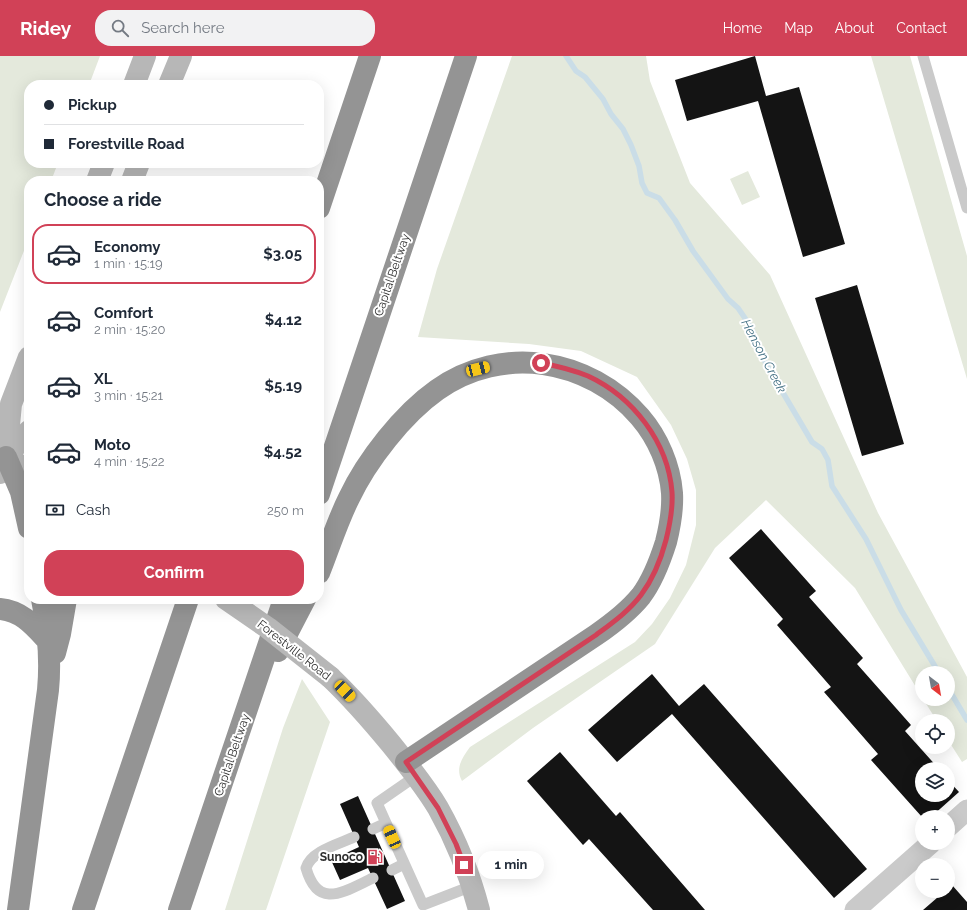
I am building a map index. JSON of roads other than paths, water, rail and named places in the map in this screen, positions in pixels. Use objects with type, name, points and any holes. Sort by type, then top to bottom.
[{"type":"highway","points":[[324,193],[370,56]]},
{"type":"highway","name":"Capital Beltway","points":[[324,479],[466,56]]},
{"type":"highway","points":[[324,559],[334,531],[350,496],[382,445],[410,415],[437,390],[457,378],[478,369],[509,363],[541,363],[574,371],[588,377],[616,393],[627,403],[647,425],[660,448],[671,487],[672,501],[670,523],[659,562],[648,586],[641,596],[622,615],[596,635],[411,769]]},
{"type":"highway","points":[[3,465],[21,492],[24,506]]},
{"type":"highway","points":[[43,604],[50,669]]},
{"type":"highway","points":[[18,910],[41,750],[50,669],[60,634],[65,604]]},
{"type":"highway","points":[[83,910],[186,604]]},
{"type":"highway","name":"Capital Beltway","points":[[180,910],[282,604]]},
{"type":"highway","points":[[247,709],[302,604]]},
{"type":"highway","points":[[0,609],[16,613],[24,617],[48,641]]},
{"type":"main road","points":[[136,80],[145,56]]},
{"type":"main road","points":[[171,80],[180,56]]},
{"type":"main road","points":[[3,465],[11,404],[24,371]]},
{"type":"main road","points":[[3,465],[24,438]]},
{"type":"main road","points":[[3,465],[24,470]]},
{"type":"main road","name":"Forestville Road","points":[[233,604],[268,628],[330,677],[357,703],[411,769],[438,808],[448,827],[472,886],[479,910]]},
{"type":"street","points":[[955,821],[967,810]]},
{"type":"street","points":[[856,910],[922,850]]},
{"type":"lane","points":[[923,56],[967,208]]},
{"type":"lane","points":[[411,769],[376,803],[423,906],[472,886]]},
{"type":"lane","points":[[373,829],[386,823]]},
{"type":"lane","points":[[354,837],[318,853],[310,860],[306,868],[310,882],[319,893],[330,896],[373,878]]},
{"type":"lane","points":[[392,870],[404,864]]},
{"type":"waterway","name":"Henson Creek","points":[[566,56],[576,71],[585,77],[603,99],[611,114],[623,129],[639,166],[642,183],[647,193],[659,198],[675,220],[693,251],[728,299],[738,308],[751,327],[766,364],[812,442],[822,449],[828,460],[832,486],[866,539],[901,610],[935,666]]},
{"type":"waterway","name":"Henson Creek","points":[[955,700],[967,720]]},
{"type":"place","name":"Sunoco","points":[[375,857]]}]
